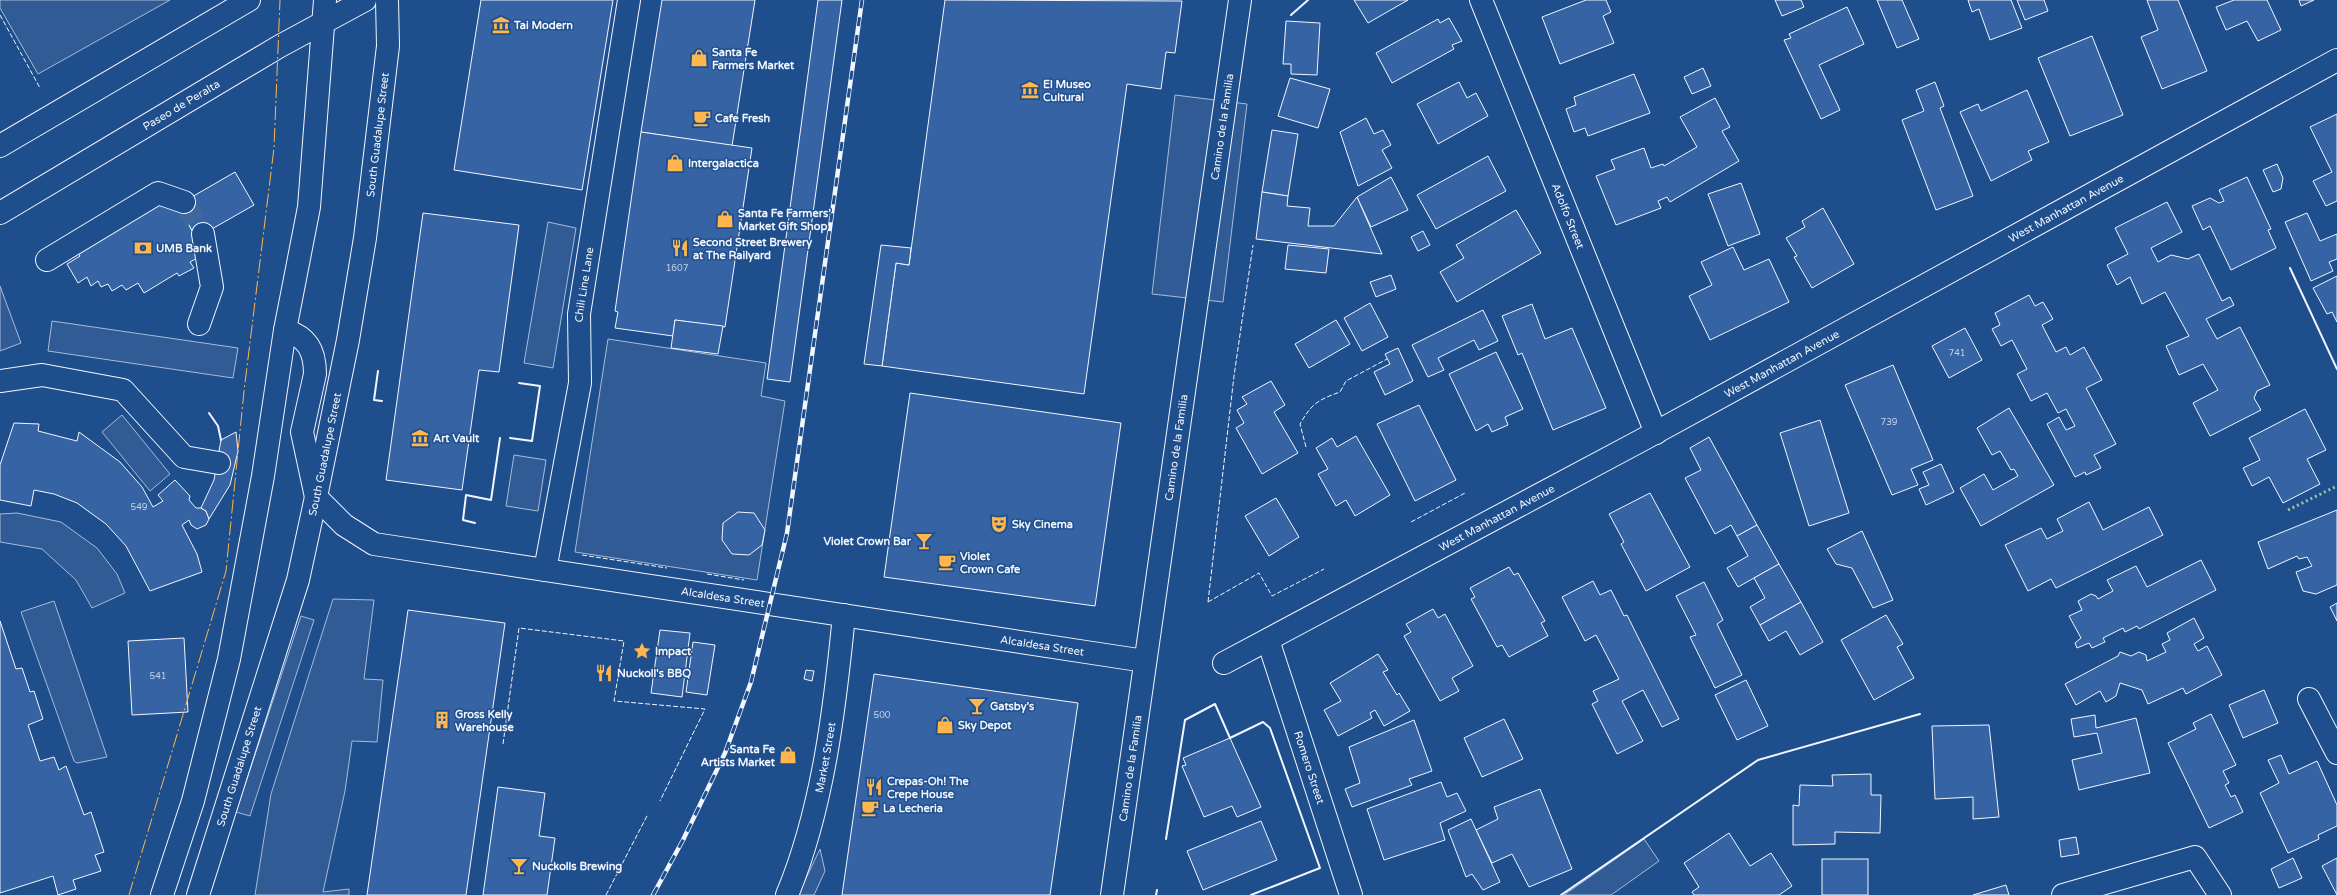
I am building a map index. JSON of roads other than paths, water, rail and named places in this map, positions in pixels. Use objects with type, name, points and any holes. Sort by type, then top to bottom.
[{"type":"street","points":[[0,146],[249,0]]},
{"type":"street","points":[[162,895],[193,801],[229,659],[263,476],[285,330],[309,207],[325,23],[325,0]]},
{"type":"street","name":"Paseo de Peralta","points":[[0,213],[280,46],[365,0]]},
{"type":"street","name":"South Guadalupe Street","points":[[198,895],[298,580],[316,497],[348,340],[365,238],[388,46],[387,0]]},
{"type":"street","name":"Chili Line Lane","points":[[545,570],[580,383],[579,314],[629,0]]},
{"type":"street","name":"Camino de la Familia","points":[[1112,895],[1240,0]]},
{"type":"street","name":"Adolfo Street","points":[[1481,0],[1656,433]]},
{"type":"street","name":"West Manhattan Avenue","points":[[1224,663],[1656,433],[2337,60]]},
{"type":"street","points":[[47,260],[158,193],[184,202]]},
{"type":"street","points":[[199,324],[212,287],[203,234]]},
{"type":"street","points":[[285,330],[298,334],[304,340],[310,347],[315,364],[315,374],[302,432],[316,497]]},
{"type":"street","points":[[0,381],[42,375],[123,390],[184,457],[218,463]]},
{"type":"street","name":"Alcaldesa Street","points":[[316,497],[344,525],[374,544],[1146,661]]},
{"type":"street","name":"Market Street","points":[[786,895],[801,860],[817,791],[832,710],[844,615]]},
{"type":"street","name":"Romero Street","points":[[1268,640],[1351,895]]},
{"type":"street","points":[[2309,699],[2337,753]]},
{"type":"street","points":[[2063,894],[2195,857],[2220,895]]},
{"type":"tunnel","points":[[184,202],[203,234]]},
{"type":"railway","points":[[653,895],[683,840],[725,753],[751,682],[787,533],[862,0]]},
{"type":"place","name":"Tai Modern","points":[[501,25]]},
{"type":"place","name":"Santa Fe Farmers Market","points":[[699,58]]},
{"type":"place","name":"El Museo Cultural","points":[[1030,90]]},
{"type":"place","name":"Cafe Fresh","points":[[702,118]]},
{"type":"place","name":"Intergalactica","points":[[675,163]]},
{"type":"place","name":"Santa Fe Farmers’ Market Gift Shop","points":[[725,219]]},
{"type":"place","name":"UMB Bank","points":[[143,248]]},
{"type":"place","name":"Second Street Brewery at The Railyard","points":[[680,248]]},
{"type":"place","name":"Art Vault","points":[[420,438]]},
{"type":"place","name":"Sky Cinema","points":[[999,524]]},
{"type":"place","name":"Violet Crown Bar","points":[[924,541]]},
{"type":"place","name":"Violet Crown Cafe","points":[[947,562]]},
{"type":"place","name":"Impact","points":[[642,651]]},
{"type":"place","name":"Nuckoll's BBQ","points":[[604,673]]},
{"type":"place","name":"Gatsby's","points":[[977,706]]},
{"type":"place","name":"Gross Kelly Warehouse","points":[[442,720]]},
{"type":"place","name":"Sky Depot","points":[[945,725]]},
{"type":"place","name":"Santa Fe Artists Market","points":[[788,755]]},
{"type":"place","name":"Crepas-Oh! The Crepe House","points":[[874,787]]},
{"type":"place","name":"La Lecheria","points":[[870,808]]},
{"type":"place","name":"Nuckolls Brewing","points":[[519,866]]}]
